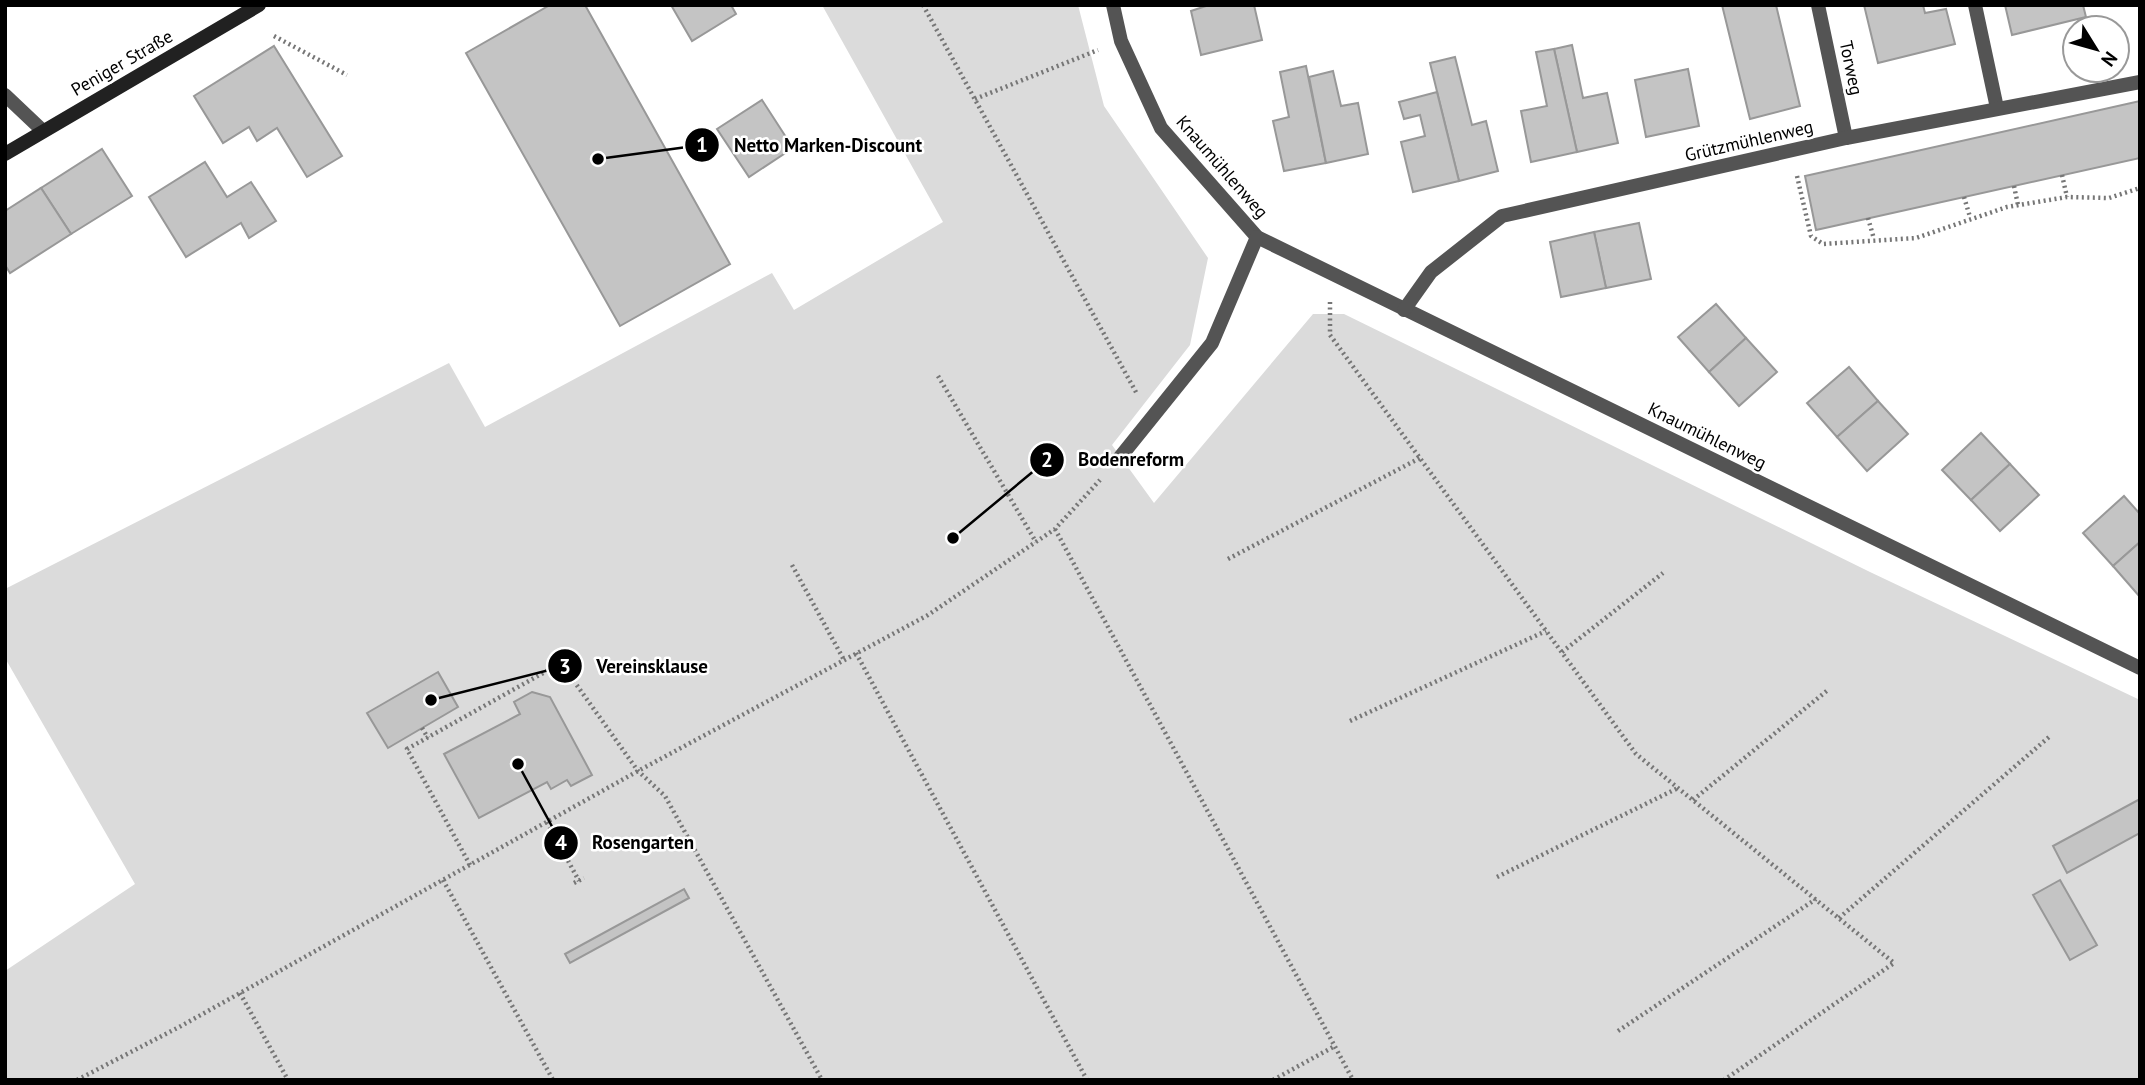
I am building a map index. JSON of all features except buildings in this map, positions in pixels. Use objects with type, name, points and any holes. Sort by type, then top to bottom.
[{"type":"street","name":"Knaumühlenweg","points":[[1113,5],[1121,41],[1161,128],[1257,237],[2140,668]]},
{"type":"street","name":"Torweg","points":[[1818,5],[1846,138]]},
{"type":"street","points":[[1975,5],[1997,108]]},
{"type":"street","name":"Peniger Straße","points":[[5,155],[254,6]]},
{"type":"street","name":"Grützmühlenweg","points":[[1404,310],[1431,272],[1502,216],[1846,138],[2140,82]]},
{"type":"street","points":[[5,95],[43,131]]},
{"type":"street","name":"Knaumühlenweg","points":[[1117,461],[1212,343],[1257,237]]},
{"type":"path","points":[[923,5],[1151,419]]},
{"type":"path","points":[[274,36],[347,75]]},
{"type":"path","points":[[975,99],[1121,41]]},
{"type":"path","points":[[1791,151],[1814,239],[1818,243],[1926,236],[1970,218],[2018,205],[2067,197],[2109,198],[2140,188]]},
{"type":"path","points":[[2062,175],[2067,197]]},
{"type":"path","points":[[2014,186],[2018,205]]},
{"type":"path","points":[[1964,197],[1970,218]]},
{"type":"path","points":[[1868,218],[1874,239]]},
{"type":"path","points":[[1329,273],[1330,335],[1636,754],[1894,963],[1724,1080]]},
{"type":"path","points":[[939,376],[1037,542]]},
{"type":"path","points":[[1228,559],[1420,458]]},
{"type":"path","points":[[77,1080],[240,993],[638,771],[928,615],[1055,529],[1117,461]]},
{"type":"path","points":[[1055,529],[1353,1080]]},
{"type":"path","points":[[792,565],[844,660]]},
{"type":"path","points":[[1562,652],[1663,573]]},
{"type":"path","points":[[1350,721],[1546,631]]},
{"type":"path","points":[[856,653],[1087,1080]]},
{"type":"path","points":[[470,865],[407,750],[561,663],[638,771],[665,796],[822,1080]]},
{"type":"path","points":[[1693,800],[1829,689]]},
{"type":"path","points":[[422,728],[428,738]]},
{"type":"path","points":[[1839,918],[2049,737]]},
{"type":"path","points":[[1497,877],[1678,788]]},
{"type":"path","points":[[547,822],[579,881]]},
{"type":"path","points":[[443,880],[553,1080]]},
{"type":"path","points":[[1618,1031],[1816,899]]},
{"type":"path","points":[[240,993],[288,1080]]},
{"type":"path","points":[[1273,1080],[1335,1046]]},
{"type":"shaded area","points":[[822,5],[1078,5],[1104,106],[1208,258],[1190,345],[1112,445],[1154,503],[1313,314],[1344,314],[1870,572],[2140,700],[2140,1080],[5,1080],[5,971],[135,884],[5,658],[5,589],[449,363],[485,427],[772,273],[794,310],[943,222]]},
{"type":"place","name":"Netto Marken-Discount","points":[[598,159]]},
{"type":"place","name":"Bodenreform","points":[[953,538]]},
{"type":"place","name":"Vereinsklause","points":[[431,700]]},
{"type":"place","name":"Rosengarten","points":[[518,764]]}]
